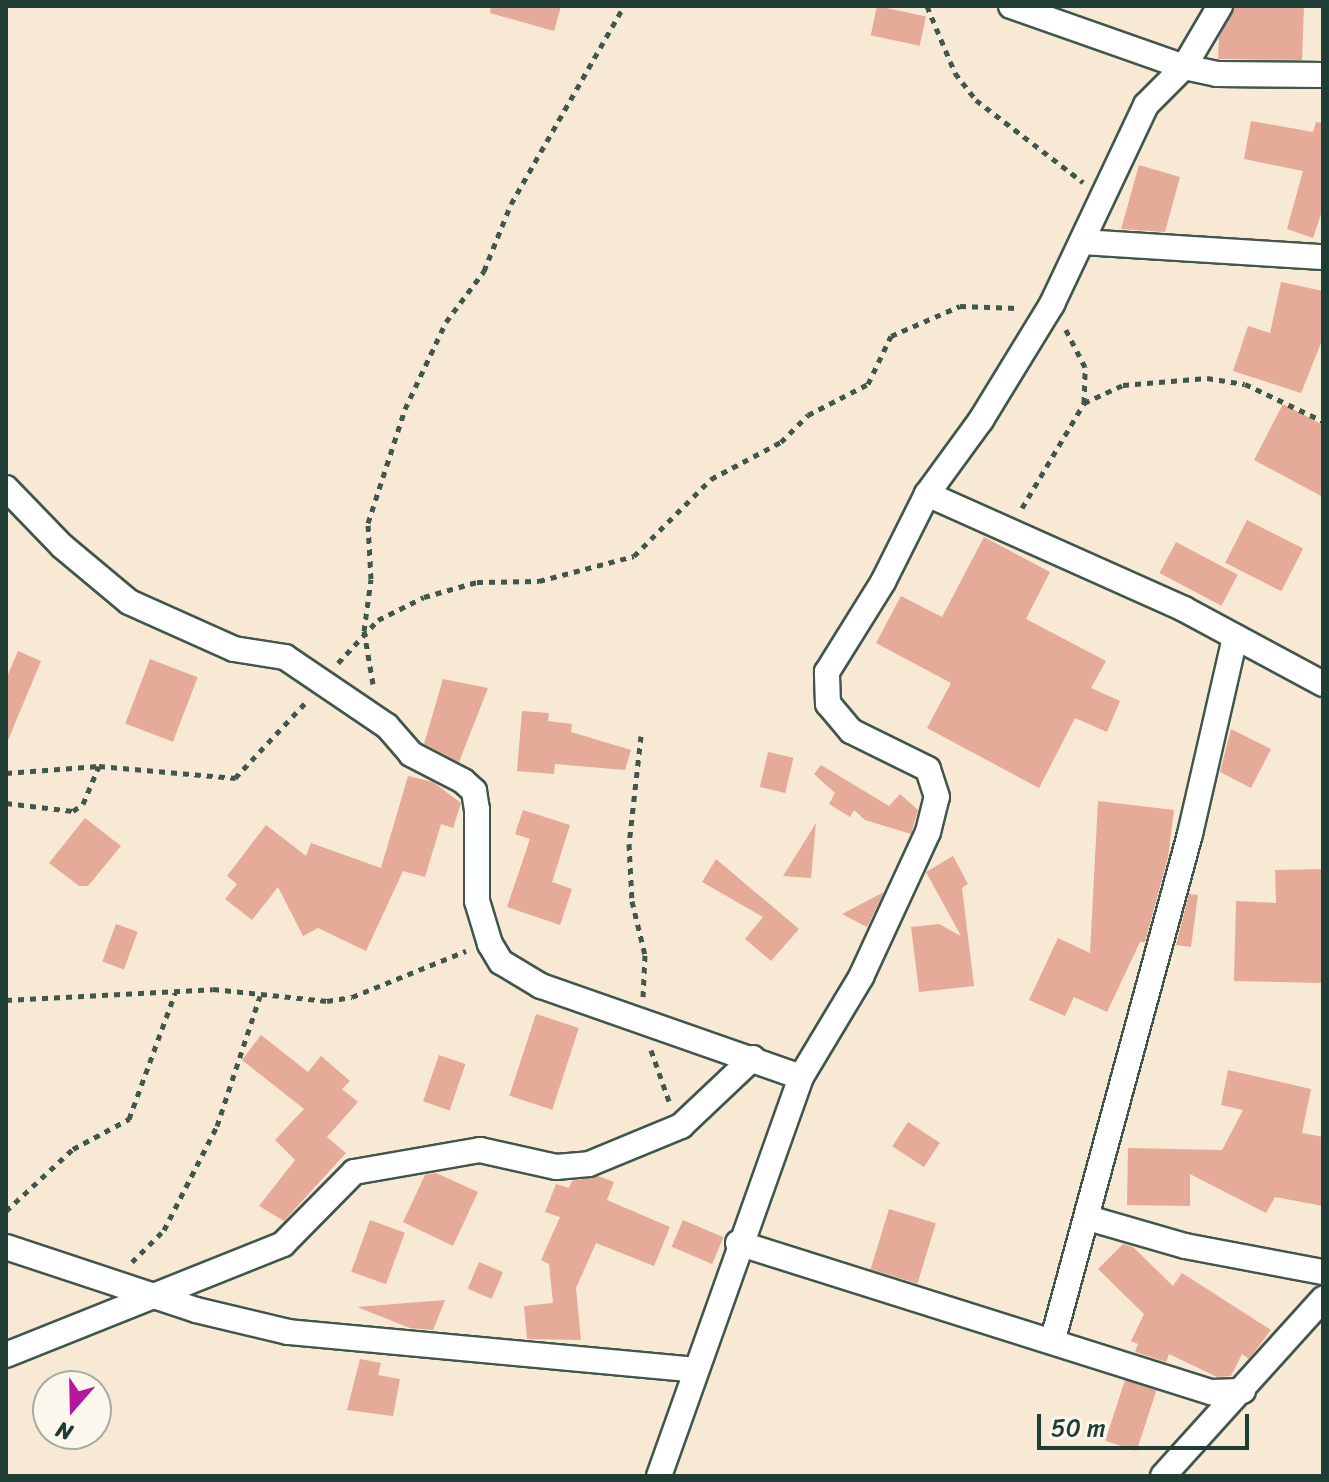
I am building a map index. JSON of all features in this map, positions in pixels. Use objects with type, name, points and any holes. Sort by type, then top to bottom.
[{"type":"street","points":[[1011,6],[1184,67],[1217,74],[1323,75]]},
{"type":"street","points":[[659,1476],[738,1243],[801,1077],[861,977],[928,832],[937,797],[928,769],[851,731],[828,704],[827,672],[883,582],[927,494],[981,420],[1051,305],[1146,105],[1184,67],[1220,6]]},
{"type":"street","points":[[1082,242],[1323,257]]},
{"type":"street","points":[[6,488],[62,546],[129,602],[234,649],[285,657],[387,726],[411,754],[474,791],[477,901],[490,944],[501,962],[541,986],[801,1077]]},
{"type":"street","points":[[927,494],[1235,637],[1323,684]]},
{"type":"street","points":[[1053,1339],[1190,834],[1235,637]]},
{"type":"street","points":[[6,1355],[148,1295],[283,1244],[354,1172],[480,1150],[571,1168],[681,1126],[753,1058]]},
{"type":"street","points":[[1088,1218],[1185,1246],[1323,1272]]},
{"type":"street","points":[[738,1243],[1053,1339],[1212,1392],[1243,1391]]},
{"type":"street","points":[[6,1247],[114,1280],[148,1295],[288,1332],[695,1370]]},
{"type":"street","points":[[1163,1476],[1323,1299]]},
{"type":"path","points":[[387,726],[372,680],[364,631],[371,579],[368,523],[405,409],[446,322],[484,271],[511,204],[624,6]]},
{"type":"path","points":[[927,6],[955,73],[976,100],[1102,199]]},
{"type":"path","points":[[6,773],[99,766],[235,778],[260,757],[364,631],[452,588],[477,582],[524,583],[624,561],[711,479],[781,442],[808,415],[868,384],[891,336],[960,306],[1051,305],[1085,367],[1084,403],[1010,530]]},
{"type":"path","points":[[1084,403],[1123,385],[1207,378],[1245,384],[1323,421]]},
{"type":"path","points":[[641,736],[629,844],[632,901],[645,955],[642,1019],[681,1126]]},
{"type":"path","points":[[6,803],[73,811],[83,804],[99,766]]},
{"type":"path","points":[[6,1000],[213,989],[327,1001],[352,997],[490,944]]},
{"type":"path","points":[[6,1211],[73,1149],[129,1119],[175,993]]},
{"type":"path","points":[[114,1280],[164,1230],[175,1211],[217,1126],[260,996]]},
{"type":"building","points":[[491,6],[561,6],[554,31],[490,13]]},
{"type":"building","points":[[877,6],[926,16],[920,46],[871,35]]},
{"type":"building","points":[[1235,6],[1304,6],[1302,60],[1218,59],[1219,37]]},
{"type":"building","points":[[1251,121],[1313,132],[1316,122],[1323,123],[1323,208],[1313,238],[1287,229],[1303,171],[1244,159]]},
{"type":"building","points":[[1139,165],[1180,177],[1165,232],[1121,229]]},
{"type":"building","points":[[1281,282],[1323,291],[1323,338],[1301,393],[1233,371],[1248,326],[1270,333]]},
{"type":"building","points":[[1283,404],[1323,425],[1323,497],[1254,460]]},
{"type":"building","points":[[1247,520],[1303,549],[1281,591],[1225,563]]},
{"type":"building","points":[[984,537],[1050,572],[1026,619],[1106,661],[1091,688],[1120,701],[1107,732],[1075,718],[1039,788],[927,728],[951,683],[876,643],[901,596],[942,617]]},
{"type":"building","points":[[1176,542],[1238,575],[1221,606],[1160,573]]},
{"type":"building","points":[[18,651],[41,661],[6,745],[6,679]]},
{"type":"building","points":[[150,659],[198,677],[173,742],[125,723]]},
{"type":"building","points":[[443,679],[488,688],[459,762],[424,744]]},
{"type":"building","points":[[522,711],[549,713],[548,721],[572,724],[571,732],[631,750],[625,770],[555,764],[554,774],[517,771]]},
{"type":"building","points":[[1231,729],[1271,749],[1251,788],[1220,772]]},
{"type":"building","points":[[768,752],[793,758],[785,793],[760,787]]},
{"type":"building","points":[[821,765],[889,806],[900,794],[918,810],[911,834],[865,820],[854,810],[850,817],[829,804],[835,793],[814,774]]},
{"type":"building","points":[[408,776],[433,782],[461,803],[453,828],[441,824],[425,877],[403,871],[366,951],[318,928],[303,936],[278,887],[252,920],[225,899],[237,884],[227,876],[266,825],[306,856],[311,843],[381,868]]},
{"type":"building","points":[[1098,801],[1174,810],[1168,857],[1145,942],[1140,942],[1107,1012],[1074,997],[1065,1016],[1029,1000],[1058,938],[1090,953]]},
{"type":"building","points":[[523,810],[570,825],[552,882],[572,889],[560,925],[507,907],[530,839],[515,834]]},
{"type":"building","points":[[85,818],[121,846],[88,886],[79,886],[49,863]]},
{"type":"building","points":[[816,823],[811,878],[783,876]]},
{"type":"building","points":[[953,856],[968,884],[962,888],[974,986],[919,992],[911,927],[939,924],[961,936],[926,872]]},
{"type":"building","points":[[716,859],[799,929],[771,961],[745,939],[763,917],[702,882]]},
{"type":"building","points":[[1323,869],[1323,983],[1234,981],[1236,901],[1276,903],[1275,870]]},
{"type":"building","points":[[884,892],[867,927],[842,914]]},
{"type":"building","points":[[1189,894],[1198,895],[1191,947],[1176,945]]},
{"type":"building","points":[[116,924],[138,932],[124,969],[102,962]]},
{"type":"building","points":[[536,1014],[579,1028],[552,1110],[509,1096]]},
{"type":"building","points":[[261,1035],[308,1072],[321,1056],[350,1081],[342,1089],[358,1102],[327,1137],[346,1153],[284,1221],[259,1206],[295,1160],[275,1140],[304,1109],[242,1060]]},
{"type":"building","points":[[439,1055],[465,1064],[450,1110],[423,1101]]},
{"type":"building","points":[[1228,1070],[1311,1089],[1302,1133],[1323,1137],[1323,1206],[1275,1197],[1266,1213],[1190,1174],[1190,1206],[1127,1205],[1128,1148],[1222,1150],[1243,1110],[1221,1105]]},
{"type":"building","points":[[908,1122],[940,1143],[924,1167],[892,1146]]},
{"type":"building","points":[[436,1173],[478,1192],[453,1246],[403,1222],[425,1175]]},
{"type":"building","points":[[598,1176],[614,1182],[607,1200],[670,1227],[654,1266],[596,1243],[576,1288],[581,1340],[527,1339],[524,1306],[553,1303],[549,1264],[541,1260],[560,1217],[545,1212],[556,1184],[569,1188],[572,1181]]},
{"type":"building","points":[[889,1209],[936,1223],[917,1284],[871,1269]]},
{"type":"building","points":[[370,1220],[405,1233],[386,1284],[351,1272]]},
{"type":"building","points":[[683,1220],[724,1237],[712,1264],[672,1247]]},
{"type":"building","points":[[1123,1244],[1133,1247],[1173,1286],[1182,1273],[1271,1330],[1249,1359],[1242,1354],[1231,1376],[1217,1377],[1169,1354],[1166,1362],[1135,1352],[1138,1344],[1131,1341],[1144,1314],[1098,1269]]},
{"type":"building","points":[[479,1262],[503,1272],[492,1299],[468,1289]]},
{"type":"building","points":[[445,1300],[433,1330],[410,1328],[357,1307]]},
{"type":"building","points":[[360,1359],[381,1363],[378,1375],[400,1379],[393,1416],[347,1410]]},
{"type":"building","points":[[1125,1380],[1156,1390],[1137,1451],[1105,1441]]}]
